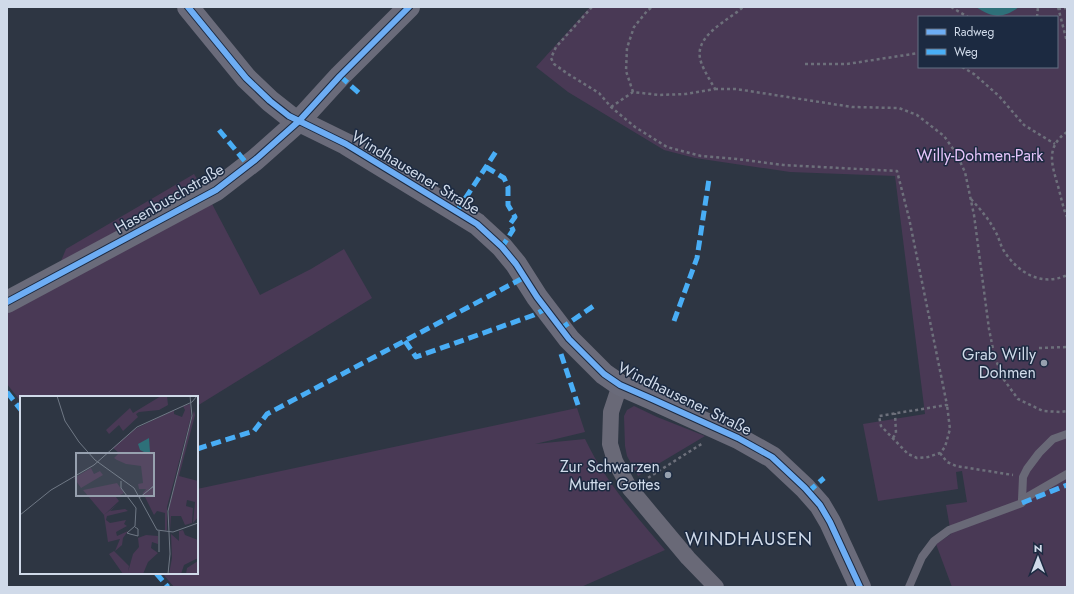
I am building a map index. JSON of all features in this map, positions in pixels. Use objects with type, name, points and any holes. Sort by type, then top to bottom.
[{"type":"street","name":"Windhausener Straße","points":[[188,7],[246,78],[270,101],[289,116],[346,144],[477,224],[502,247],[516,264],[537,297],[569,339],[604,374],[620,385],[738,438],[772,458],[805,488],[820,506],[830,522],[860,587]]},
{"type":"street","name":"Hasenbuschstraße","points":[[7,302],[216,190],[255,160],[299,121],[346,70],[409,7]]},
{"type":"street","points":[[620,385],[611,412],[610,444],[615,461],[630,489],[688,558],[716,587]]},
{"type":"lane","points":[[1022,500],[1023,477],[1027,469],[1039,453],[1054,439],[1067,434]]},
{"type":"lane","points":[[909,587],[922,557],[934,541],[949,530],[1022,503],[1022,500],[1067,474]]},
{"type":"path","points":[[592,7],[556,47],[551,58],[554,64],[599,93],[611,107],[635,127],[667,147],[700,156],[789,166],[897,171],[909,218],[946,405],[950,429],[945,447],[940,453],[917,458],[908,454],[881,426],[879,416],[946,405]]},
{"type":"path","points":[[633,92],[626,71],[627,48],[634,27],[652,7]]},
{"type":"path","points":[[715,89],[700,60],[700,49],[703,39],[743,7]]},
{"type":"path","points":[[951,7],[966,16]]},
{"type":"path","points":[[1067,8],[1058,8],[1067,42]]},
{"type":"path","points":[[805,64],[847,64],[918,53]]},
{"type":"path","points":[[964,68],[974,74],[999,96],[1024,125],[1055,144]]},
{"type":"path","points":[[611,107],[633,92],[659,95],[686,94],[715,89],[736,89],[852,107],[899,108],[916,115],[944,136],[956,154],[965,172],[971,198],[989,328],[994,354],[1002,377],[1018,399],[1043,411],[1067,411]]},
{"type":"path","points":[[1067,132],[1055,144],[1052,154],[1053,169],[1067,217]]},
{"type":"path","points":[[971,198],[986,216],[1004,251],[1018,269],[1032,277],[1050,279],[1067,275]]},
{"type":"path","points":[[1039,348],[1067,346]]},
{"type":"path","points":[[893,438],[896,433],[895,413]]},
{"type":"path","points":[[630,489],[714,436],[718,429]]},
{"type":"path","points":[[940,453],[946,462],[956,466],[1005,474]]},
{"type":"green space","name":"Willy-Dohmen-Park","points":[[590,7],[1067,7],[1067,587],[952,587],[936,544],[951,534],[946,505],[967,502],[962,471],[956,472],[958,489],[878,501],[863,424],[925,414],[895,176],[790,172],[695,158],[664,150],[568,92],[536,67]]},
{"type":"green space","points":[[194,174],[203,189],[61,261],[66,249]]},
{"type":"green space","points":[[211,202],[260,295],[311,269],[344,249],[372,298],[198,405],[198,396],[20,396],[20,401],[7,384],[7,309]]},
{"type":"green space","points":[[634,406],[705,436],[638,476],[627,456],[625,446],[624,416],[627,410]]},
{"type":"green space","points":[[577,408],[585,432],[535,444],[585,439],[611,483],[632,511],[665,550],[581,587],[174,587],[163,574],[198,574],[198,489]]},
{"type":"water","points":[[976,7],[1019,7],[1008,14],[998,16]]},
{"type":"marked path","points":[[340,76],[360,94]]},
{"type":"marked path","points":[[219,130],[248,165]]},
{"type":"marked path","points":[[457,211],[497,150]]},
{"type":"marked path","points":[[486,167],[504,178],[508,187],[508,205],[515,217],[510,224],[513,230],[502,247]]},
{"type":"marked path","points":[[674,321],[697,258],[709,179]]},
{"type":"marked path","points":[[198,449],[254,431],[267,414],[525,277]]},
{"type":"marked path","points":[[560,329],[595,305]]},
{"type":"marked path","points":[[405,341],[416,357],[534,315],[547,308]]},
{"type":"marked path","points":[[561,354],[578,405]]},
{"type":"marked path","points":[[7,392],[20,409]]},
{"type":"marked path","points":[[808,492],[824,478]]},
{"type":"marked path","points":[[1022,503],[1067,485]]},
{"type":"marked path","points":[[157,574],[168,587]]},
{"type":"cycle path","points":[[188,7],[246,78],[270,101],[289,116],[346,144],[477,224],[502,247],[516,264],[537,297],[569,339],[604,374],[620,385],[738,438],[772,457],[805,488],[820,505],[830,522],[860,587]]},
{"type":"cycle path","points":[[7,302],[216,190],[255,160],[299,121],[340,76],[409,7]]},
{"type":"place","name":"Grab Willy Dohmen","points":[[1044,363]]},
{"type":"place","name":"Zur Schwarzen Mutter Gottes","points":[[668,475]]},
{"type":"district","name":"WINDHAUSEN","points":[[749,539]]}]
